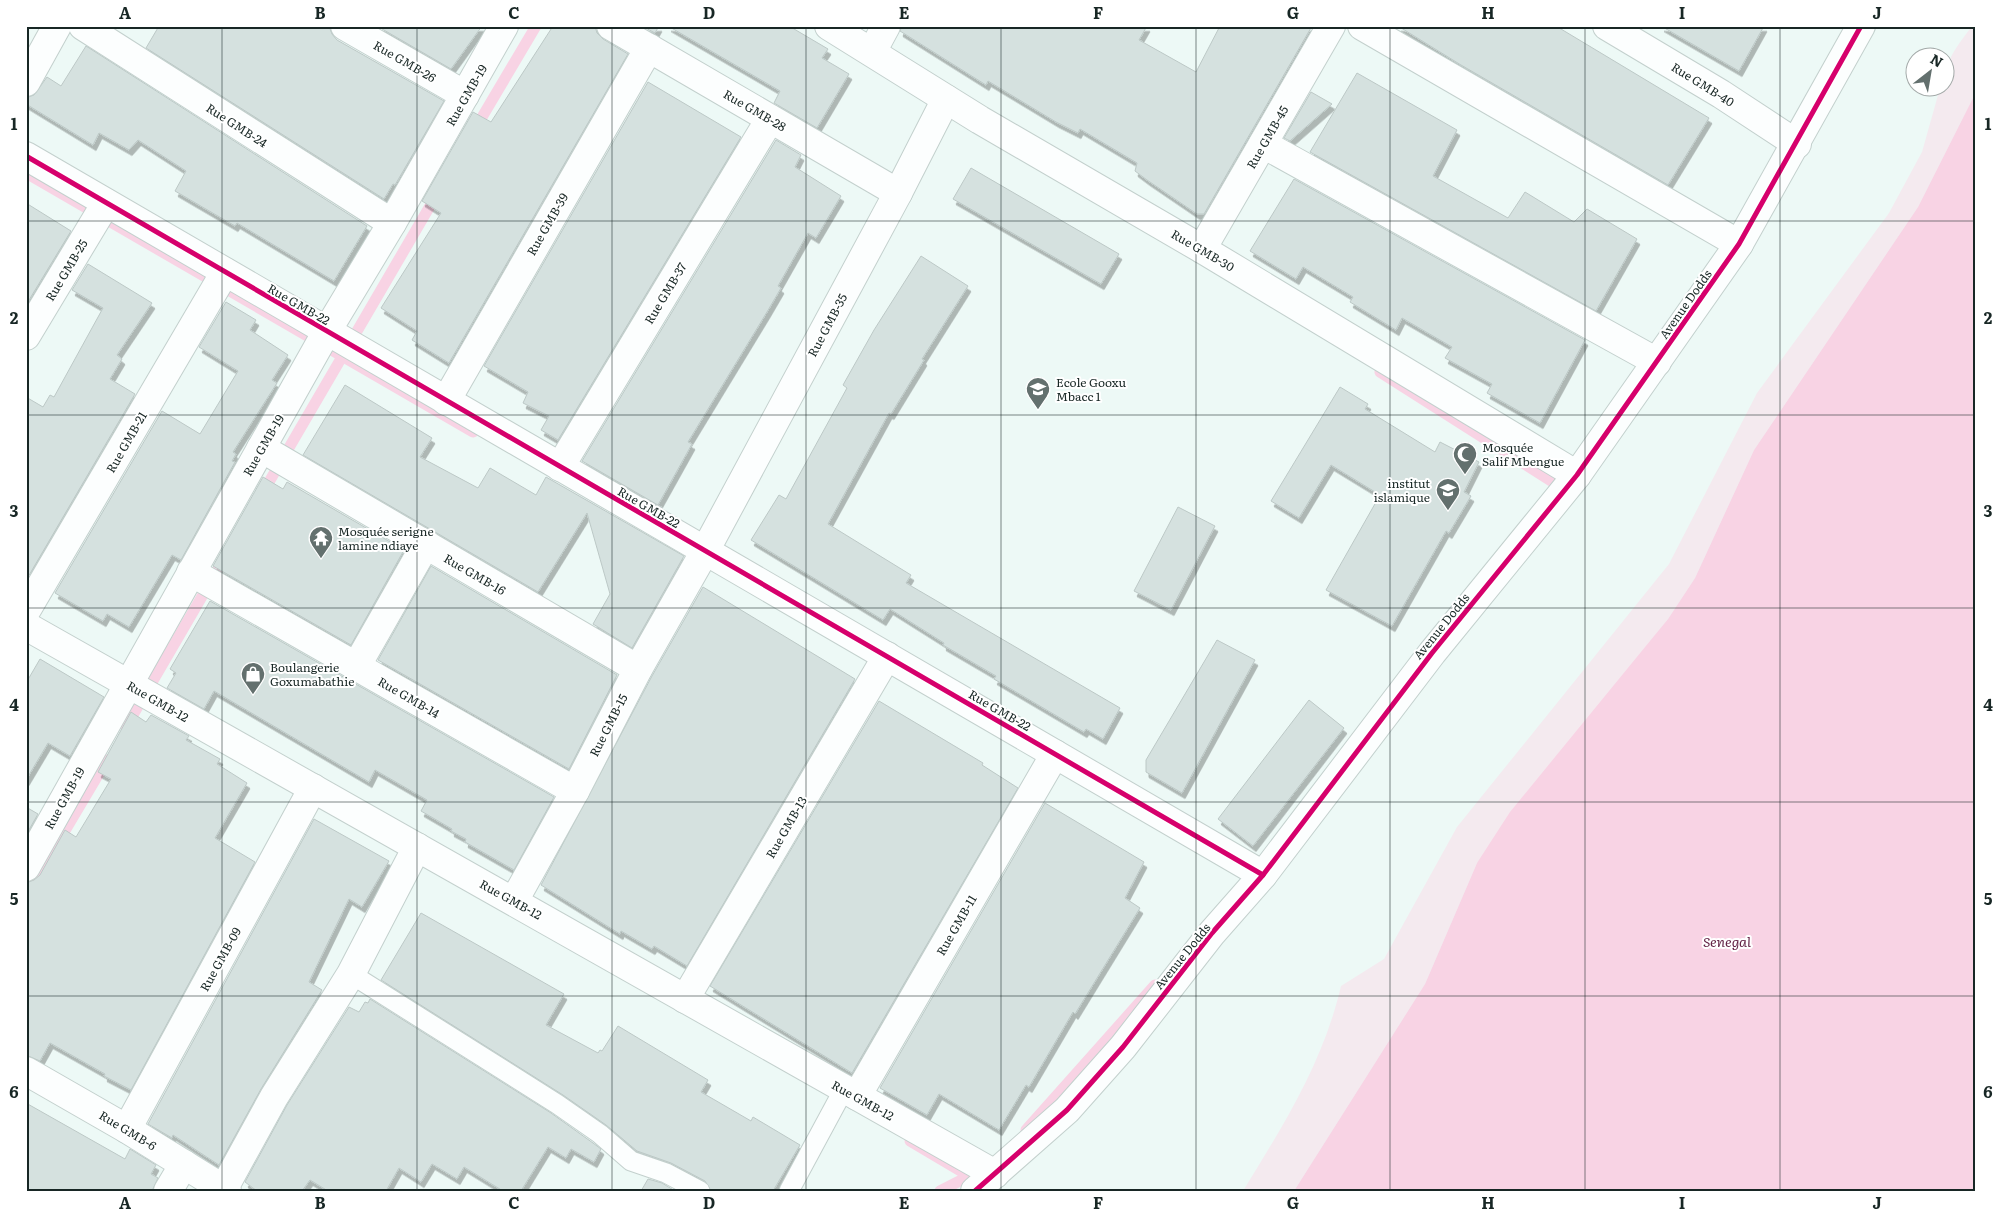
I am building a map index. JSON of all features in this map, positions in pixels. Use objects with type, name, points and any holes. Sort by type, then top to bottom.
[{"type":"street","points":[[26,82],[56,26]]},
{"type":"street","name":"Rue GMB-24","points":[[83,26],[392,223]]},
{"type":"street","name":"Rue GMB-26","points":[[345,26],[465,95]]},
{"type":"street","name":"Rue GMB-19","points":[[26,867],[327,331],[392,223],[504,26]]},
{"type":"street","name":"Rue GMB-28","points":[[611,26],[898,193]]},
{"type":"street","name":"Rue GMB-30","points":[[829,26],[946,99],[1202,249],[1577,475]]},
{"type":"street","points":[[872,52],[886,26]]},
{"type":"street","name":"Rue GMB-45","points":[[1202,249],[1331,26]]},
{"type":"street","points":[[1362,26],[1739,244]]},
{"type":"street","name":"Rue GMB-40","points":[[1607,26],[1722,94],[1797,144]]},
{"type":"street","name":"Avenue Dodds","points":[[985,1182],[1067,1110],[1123,1047],[1212,933],[1262,875],[1432,653],[1577,475],[1739,244],[1797,144],[1861,26]]},
{"type":"street","name":"Rue GMB-39","points":[[446,401],[649,48]]},
{"type":"street","name":"Rue GMB-35","points":[[705,551],[898,193],[946,99]]},
{"type":"street","name":"Rue GMB-37","points":[[560,467],[770,119]]},
{"type":"street","points":[[1263,144],[1657,362]]},
{"type":"street","name":"Rue GMB-22","points":[[26,156],[1262,875]]},
{"type":"street","name":"Rue GMB-25","points":[[26,336],[106,203]]},
{"type":"street","name":"Rue GMB-21","points":[[26,611],[225,272]]},
{"type":"street","name":"Rue GMB-16","points":[[261,448],[638,669]]},
{"type":"street","points":[[356,666],[426,544]]},
{"type":"street","name":"Rue GMB-15","points":[[514,901],[575,791],[638,669],[705,551]]},
{"type":"street","name":"Rue GMB-14","points":[[191,572],[575,791]]},
{"type":"street","name":"Rue GMB-12","points":[[26,626],[851,1093],[985,1182]]},
{"type":"street","name":"Rue GMB-13","points":[[685,999],[887,656]]},
{"type":"street","name":"Rue GMB-11","points":[[851,1093],[1055,754]]},
{"type":"street","name":"Rue GMB-09","points":[[127,1129],[313,788]]},
{"type":"street","points":[[226,1190],[274,1097],[350,974],[417,847]]},
{"type":"street","name":"Rue GMB-6","points":[[26,1071],[127,1129],[226,1190]]},
{"type":"street","points":[[168,1191],[184,1164]]},
{"type":"lane","points":[[350,974],[557,1104],[600,1134],[631,1161],[666,1173],[700,1191]]},
{"type":"lane","points":[[789,1191],[851,1093]]},
{"type":"shaded area","points":[[1972,26],[1976,26],[1976,92],[1918,207],[1754,450],[1695,578],[1668,619],[1477,863],[1425,984],[1294,1191],[1243,1191],[1273,1142],[1313,1067],[1324,1041],[1341,986],[1384,959],[1457,827],[1669,564],[1757,393],[1889,213],[1922,152],[1937,98],[1954,98],[1954,51]]},
{"type":"water","name":"Senegal","points":[[1976,92],[1976,1191],[1294,1191],[1425,984],[1477,863],[1510,812],[1668,619],[1695,578],[1754,450],[1918,207]]},
{"type":"building","points":[[159,26],[329,26],[337,40],[444,101],[395,185],[393,184],[384,199],[146,48]]},
{"type":"building","points":[[377,26],[482,26],[451,69]]},
{"type":"building","points":[[553,26],[595,26],[597,33],[603,39],[628,54],[449,363],[412,340],[417,331],[381,308],[441,213],[422,201],[473,112],[491,122]]},
{"type":"building","points":[[642,26],[659,26],[655,33]]},
{"type":"building","points":[[668,26],[789,26],[828,49],[822,58],[849,74],[817,128],[774,103],[780,91]]},
{"type":"building","points":[[902,26],[1147,26],[1139,40],[1196,72],[1220,26],[1312,26],[1204,214],[1197,214],[1135,171],[1137,163],[1080,129],[1078,133],[1056,122],[988,81],[986,85],[900,31]]},
{"type":"building","points":[[1398,26],[1556,26],[1709,118],[1668,185],[1461,65]]},
{"type":"building","points":[[1661,26],[1764,26],[1739,71]]},
{"type":"building","points":[[86,46],[367,226],[334,281],[237,223],[235,226],[175,191],[186,171],[138,140],[129,150],[99,133],[93,145],[26,104],[26,98],[34,95],[47,77],[61,86]]},
{"type":"building","points":[[1357,73],[1457,130],[1433,176],[1508,218],[1525,192],[1574,222],[1587,209],[1637,239],[1596,311],[1310,152]]},
{"type":"building","points":[[648,82],[741,137],[558,440],[541,430],[549,416],[523,403],[528,392],[484,366]]},
{"type":"building","points":[[1311,92],[1332,104],[1290,141],[1284,138]]},
{"type":"building","points":[[776,140],[801,155],[795,167],[841,196],[816,238],[808,233],[778,286],[781,288],[688,442],[692,444],[658,505],[663,508],[582,461]]},
{"type":"building","points":[[971,168],[1119,254],[1101,284],[953,199]]},
{"type":"building","points":[[1294,179],[1585,340],[1540,423],[1487,393],[1492,384],[1445,358],[1452,347],[1402,318],[1396,330],[1350,302],[1353,297],[1303,267],[1296,279],[1250,251]]},
{"type":"building","points":[[26,203],[71,231],[26,305]]},
{"type":"building","points":[[921,256],[968,286],[922,359],[924,360],[891,414],[889,413],[828,524],[911,575],[906,583],[1120,708],[1103,739],[1086,729],[1084,732],[994,679],[996,676],[943,645],[944,643],[890,609],[883,620],[751,540],[779,495],[786,499],[847,388],[843,385],[874,330]]},
{"type":"building","points":[[88,264],[152,303],[117,355],[122,359],[110,379],[135,394],[28,577],[26,397],[43,407],[50,395],[54,397],[103,308],[72,290]]},
{"type":"building","points":[[226,302],[256,320],[250,330],[288,355],[272,380],[277,383],[233,452],[236,454],[232,461],[235,462],[181,560],[172,555],[129,627],[107,614],[103,621],[55,593],[162,411],[200,434],[238,371],[199,347]]},
{"type":"building","points":[[345,385],[432,438],[420,457],[478,488],[490,468],[536,495],[546,477],[684,556],[632,648],[593,624],[610,594],[587,513],[538,592],[303,455]]},
{"type":"building","points":[[1340,387],[1368,404],[1365,409],[1435,452],[1440,442],[1479,462],[1464,492],[1471,496],[1449,533],[1446,531],[1392,626],[1326,590],[1380,495],[1331,465],[1299,518],[1271,501]]},
{"type":"building","name":"Mosquée serigne lamine ndiaye","points":[[263,477],[283,489],[287,482],[404,550],[351,645],[213,566]]},
{"type":"building","points":[[1178,507],[1215,526],[1171,610],[1134,591]]},
{"type":"building","points":[[431,566],[617,675],[569,769],[378,660]]},
{"type":"building","points":[[703,587],[855,679],[687,966],[654,946],[652,949],[621,931],[620,934],[541,885],[652,676]]},
{"type":"building","points":[[210,601],[554,797],[514,870],[465,842],[466,839],[451,831],[452,829],[421,811],[427,800],[375,770],[369,782],[214,691],[204,709],[167,688],[176,673],[170,669]]},
{"type":"building","points":[[1217,640],[1255,660],[1182,793],[1146,772],[1146,760]]},
{"type":"building","points":[[40,659],[104,697],[70,756],[48,743],[26,780],[26,683]]},
{"type":"building","points":[[1309,700],[1344,728],[1253,846],[1218,819]]},
{"type":"building","points":[[879,701],[983,763],[982,765],[1018,788],[852,1073],[710,986]]},
{"type":"building","points":[[131,712],[146,722],[151,715],[189,736],[186,740],[220,759],[217,764],[247,783],[215,838],[255,862],[131,1090],[50,1043],[40,1061],[26,1055],[26,883],[40,875],[65,830],[76,837],[111,779],[98,772]]},
{"type":"building","points":[[1045,803],[1144,862],[1125,898],[1140,908],[1075,1014],[1073,1012],[1029,1087],[1026,1085],[999,1130],[939,1094],[927,1115],[880,1088]]},
{"type":"building","points":[[26,807],[38,814],[26,835]]},
{"type":"building","points":[[314,819],[389,861],[362,907],[349,899],[309,982],[322,990],[261,1089],[219,1165],[173,1135],[172,1138],[148,1124]]},
{"type":"building","points":[[421,913],[564,994],[546,1025],[598,1053],[600,1050],[602,1051],[618,1026],[708,1080],[701,1092],[751,1121],[753,1117],[800,1145],[773,1191],[711,1191],[705,1181],[671,1163],[637,1151],[606,1125],[563,1095],[381,980]]},
{"type":"building","points":[[370,999],[551,1113],[593,1143],[601,1149],[594,1162],[571,1149],[566,1158],[548,1147],[521,1191],[503,1191],[464,1167],[457,1179],[432,1164],[421,1182],[399,1168],[386,1191],[328,1191],[310,1180],[302,1191],[257,1191],[245,1182],[287,1105],[349,1007],[359,1012],[365,1002],[368,1003]]},
{"type":"building","points":[[26,1103],[125,1159],[130,1149],[156,1165],[151,1174],[158,1178],[152,1191],[26,1191]]},
{"type":"building","points":[[648,1179],[662,1183],[675,1191],[641,1191]]},
{"type":"waterway","points":[[475,129],[536,26]]},
{"type":"waterway","points":[[26,173],[473,432]]},
{"type":"waterway","points":[[262,494],[437,194]]},
{"type":"waterway","points":[[1380,372],[1556,484]]},
{"type":"waterway","points":[[126,727],[225,557]]},
{"type":"waterway","points":[[31,888],[107,760]]},
{"type":"waterway","points":[[1026,1130],[1155,985]]},
{"type":"waterway","points":[[910,1141],[969,1176]]},
{"type":"waterway","points":[[940,1191],[983,1169]]},
{"type":"cycle path","points":[[975,1191],[1067,1110],[1123,1047],[1212,933],[1263,875],[1432,653],[1577,475],[1739,244],[1861,26]]},
{"type":"cycle path","points":[[26,156],[1263,875]]},
{"type":"place","name":"Ecole Gooxu Mbacc 1","points":[[1038,410]]},
{"type":"place","name":"Mosquée Salif Mbengue","points":[[1465,475]]},
{"type":"place","name":"institut islamique","points":[[1448,511]]},
{"type":"place","name":"Mosquée serigne lamine ndiaye","points":[[321,559]]},
{"type":"place","name":"Boulangerie Goxumabathie","points":[[253,695]]}]
